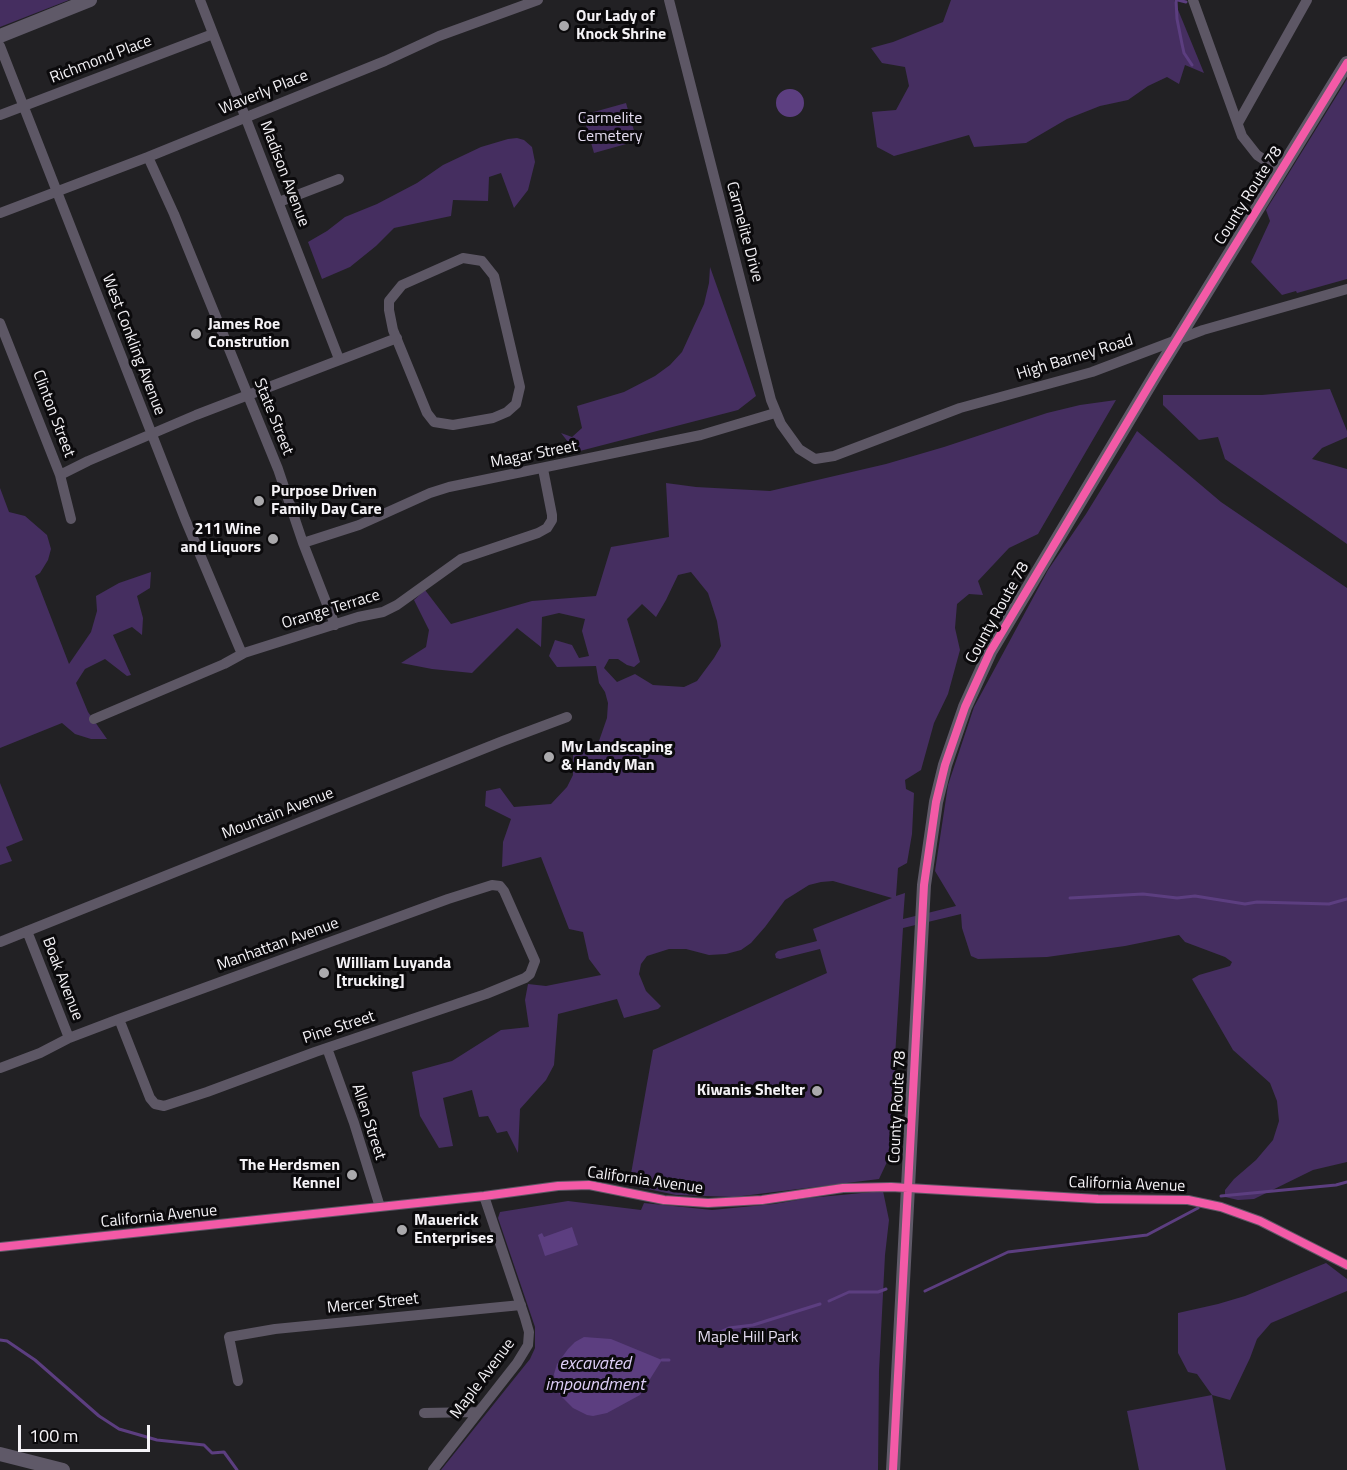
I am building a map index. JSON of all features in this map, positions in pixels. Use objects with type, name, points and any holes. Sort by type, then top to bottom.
[{"type":"street","points":[[0,36],[90,0]]},
{"type":"street","name":"Madison Avenue","points":[[200,0],[339,359]]},
{"type":"street","name":"Waverly Place","points":[[0,213],[148,157],[386,61],[439,36],[538,0]]},
{"type":"street","name":"Carmelite Drive","points":[[669,0],[775,413],[799,449],[814,458]]},
{"type":"street","points":[[1193,0],[1242,136],[1252,151],[1281,171]]},
{"type":"street","points":[[1238,123],[1307,0]]},
{"type":"street","name":"Richmond Place","points":[[0,115],[213,34]]},
{"type":"street","name":"West Conkling Avenue","points":[[0,46],[184,519],[242,654]]},
{"type":"street","name":"County Route 78","points":[[893,1470],[924,885],[931,834],[945,765],[965,707],[990,652],[1176,341],[1347,63]]},
{"type":"street","name":"State Street","points":[[148,157],[174,214],[278,469],[303,543],[335,625]]},
{"type":"street","points":[[279,202],[339,179]]},
{"type":"street","points":[[463,258],[482,261],[494,276],[519,387],[516,404],[507,412],[493,418],[453,425],[434,422],[427,413],[397,338],[389,310],[389,301],[398,288],[463,258]]},
{"type":"street","name":"High Barney Road","points":[[814,458],[827,459],[944,413],[1092,372],[1243,318],[1347,289]]},
{"type":"street","name":"Clinton Street","points":[[0,323],[60,475],[71,519]]},
{"type":"street","points":[[60,475],[151,433],[397,338]]},
{"type":"street","name":"Magar Street","points":[[303,543],[358,525],[449,487],[701,435],[775,413]]},
{"type":"street","name":"Orange Terrace","points":[[94,719],[225,664],[242,654],[383,612],[397,605],[460,559],[547,528],[552,515],[543,469]]},
{"type":"street","name":"Mountain Avenue","points":[[0,942],[567,717]]},
{"type":"street","name":"Manhattan Avenue","points":[[0,1068],[119,1019],[487,886],[500,886],[511,904],[534,961],[530,974]]},
{"type":"street","name":"Boak Avenue","points":[[27,932],[69,1038]]},
{"type":"street","name":"Pine Street","points":[[119,1019],[150,1098],[156,1104],[164,1106],[486,994],[530,974]]},
{"type":"street","name":"Allen Street","points":[[327,1048],[354,1123],[380,1207]]},
{"type":"street","name":"California Avenue","points":[[0,1247],[484,1196],[558,1186],[589,1185],[664,1200],[717,1203],[762,1200],[843,1188],[907,1187],[1098,1199],[1188,1200],[1221,1207],[1260,1221],[1347,1265]]},
{"type":"street","name":"Maple Avenue","points":[[433,1470],[525,1352],[528,1345],[529,1332],[484,1196]]},
{"type":"street","name":"Mercer Street","points":[[238,1381],[229,1337],[275,1329],[521,1305]]},
{"type":"street","points":[[424,1413],[478,1412]]},
{"type":"street","points":[[0,1454],[63,1470]]},
{"type":"green space","points":[[0,0],[69,0],[0,27]]},
{"type":"green space","points":[[951,0],[1174,0],[1204,73],[1185,65],[1179,84],[1167,77],[1148,86],[1128,100],[1100,106],[1067,119],[1026,143],[974,147],[969,135],[894,156],[877,147],[872,112],[896,110],[909,86],[905,67],[882,63],[871,48],[893,42],[943,22]]},
{"type":"green space","points":[[1347,79],[1347,279],[1282,295],[1251,262],[1270,221],[1266,210]]},
{"type":"green space","name":"Carmelite Cemetery","points":[[626,103],[637,141],[594,153],[583,115]]},
{"type":"green space","points":[[517,138],[524,140],[532,147],[535,162],[528,190],[514,208],[501,173],[489,177],[488,201],[453,200],[451,216],[394,228],[350,267],[322,279],[308,242],[345,217],[377,204],[417,183],[443,165],[481,147]]},
{"type":"green space","points":[[710,267],[756,396],[738,410],[576,452],[561,433],[572,437],[582,428],[577,406],[624,392],[655,376],[682,352],[704,304]]},
{"type":"green space","points":[[1330,389],[1347,431],[1347,437],[1322,448],[1312,459],[1347,469],[1347,544],[1225,459],[1218,437],[1199,440],[1163,405],[1163,395],[1262,395]]},
{"type":"green space","points":[[1116,400],[1038,534],[1009,548],[978,581],[983,595],[969,594],[957,604],[955,628],[960,650],[948,694],[934,723],[921,770],[905,780],[906,789],[914,793],[912,834],[907,863],[898,868],[896,896],[905,893],[903,919],[956,906],[935,871],[948,785],[974,707],[1048,570],[1086,514],[1137,431],[1221,502],[1347,588],[1347,1162],[1313,1170],[1254,1199],[1238,1200],[1225,1197],[1225,1190],[1234,1179],[1256,1160],[1273,1140],[1279,1121],[1277,1101],[1270,1083],[1233,1050],[1192,979],[1230,966],[1232,962],[1225,957],[1185,942],[1179,935],[1125,946],[1047,957],[978,959],[971,956],[962,928],[961,914],[903,928],[895,1057],[894,1147],[879,1179],[734,1197],[676,1195],[629,1185],[653,1050],[827,973],[820,949],[780,959],[776,958],[775,954],[778,951],[817,941],[813,929],[892,898],[833,881],[809,885],[785,900],[751,943],[741,950],[709,955],[686,949],[669,949],[647,956],[641,964],[639,974],[646,991],[661,1006],[658,1009],[624,1018],[617,999],[558,1014],[554,1065],[546,1080],[520,1109],[518,1153],[507,1131],[497,1133],[488,1116],[479,1117],[472,1090],[443,1098],[453,1146],[439,1148],[420,1116],[412,1072],[452,1061],[501,1030],[529,1027],[525,1000],[528,984],[546,986],[601,975],[589,959],[583,932],[569,929],[541,857],[502,867],[503,842],[511,819],[485,806],[486,791],[500,788],[514,807],[551,804],[567,787],[573,775],[573,748],[593,745],[599,741],[607,718],[608,703],[599,683],[596,666],[557,667],[549,656],[555,640],[572,645],[579,658],[589,656],[582,631],[585,619],[559,613],[542,617],[541,647],[517,628],[472,673],[432,669],[401,663],[426,647],[429,630],[414,600],[425,590],[451,624],[532,601],[596,596],[611,547],[669,537],[666,483],[770,491],[886,464],[1047,413]],"holes":[[[691,572],[708,593],[717,621],[721,646],[697,681],[684,687],[653,685],[635,674],[617,682],[604,668],[609,659],[618,659],[634,667],[640,662],[627,619],[642,604],[656,617],[678,575]]]},
{"type":"green space","points":[[0,488],[9,512],[25,516],[47,535],[51,549],[48,560],[40,573],[35,576],[69,664],[91,632],[97,611],[96,596],[119,583],[151,572],[150,588],[137,596],[143,618],[142,635],[132,627],[113,635],[131,675],[127,676],[105,659],[85,669],[76,683],[88,712],[107,739],[91,739],[75,734],[62,723],[0,748]]},
{"type":"green space","points":[[0,783],[23,840],[6,847],[12,861],[0,865]]},
{"type":"green space","name":"Maple Hill Park","points":[[883,1191],[889,1220],[879,1371],[878,1470],[441,1470],[530,1359],[535,1348],[535,1327],[498,1218],[500,1212],[568,1201],[641,1210],[644,1203],[712,1210]]},
{"type":"green space","points":[[1326,1263],[1347,1279],[1347,1291],[1271,1323],[1257,1339],[1230,1400],[1212,1395],[1197,1374],[1188,1372],[1178,1353],[1178,1313],[1245,1296]]},
{"type":"green space","points":[[1212,1395],[1226,1470],[1139,1470],[1127,1411]]},
{"type":"water","points":[[790,89],[800,93],[804,103],[800,113],[790,117],[780,113],[776,103],[780,93]]},
{"type":"water","points":[[572,1227],[578,1245],[545,1256],[538,1235],[542,1233],[544,1237]]},
{"type":"water","name":"excavated impoundment","points":[[584,1337],[611,1339],[662,1360],[640,1395],[607,1413],[587,1415],[573,1408],[560,1395],[554,1374],[557,1364],[568,1349]]},
{"type":"waterway","points":[[1176,0],[1177,19],[1184,53],[1192,65]]},
{"type":"waterway","points":[[1178,0],[1186,2]]},
{"type":"waterway","points":[[1070,898],[1143,894],[1177,898],[1195,896],[1245,904],[1257,902],[1329,904],[1347,899]]},
{"type":"waterway","points":[[1221,1196],[1347,1182]]},
{"type":"waterway","points":[[925,1291],[1008,1252],[1147,1235],[1198,1208]]},
{"type":"waterway","points":[[829,1301],[849,1292],[878,1292],[886,1289]]},
{"type":"waterway","points":[[700,1341],[729,1328],[753,1325],[820,1304]]},
{"type":"waterway","points":[[0,1340],[7,1341],[35,1360],[99,1416],[119,1429],[157,1440],[204,1445],[212,1453],[224,1452],[237,1470]]},
{"type":"waterway","points":[[662,1360],[669,1360]]},
{"type":"cycle path","points":[[893,1470],[924,885],[936,802],[945,765],[965,707],[990,652],[1156,374],[1347,63]]},
{"type":"cycle path","points":[[0,1247],[484,1196],[558,1186],[589,1185],[664,1200],[708,1203],[762,1200],[843,1188],[891,1187],[1098,1199],[1188,1200],[1221,1207],[1260,1221],[1347,1265]]},
{"type":"place","name":"Our Lady of Knock Shrine","points":[[564,26]]},
{"type":"place","name":"James Roe Constrution","points":[[196,334]]},
{"type":"place","name":"Purpose Driven Family Day Care","points":[[259,501]]},
{"type":"place","name":"211 Wine and Liquors","points":[[273,539]]},
{"type":"place","name":"Mv Landscaping & Handy Man","points":[[549,757]]},
{"type":"place","name":"William Luyanda [trucking]","points":[[324,973]]},
{"type":"place","name":"Kiwanis Shelter","points":[[817,1091]]},
{"type":"place","name":"The Herdsmen Kennel","points":[[352,1175]]},
{"type":"place","name":"Mauerick Enterprises","points":[[402,1230]]}]
